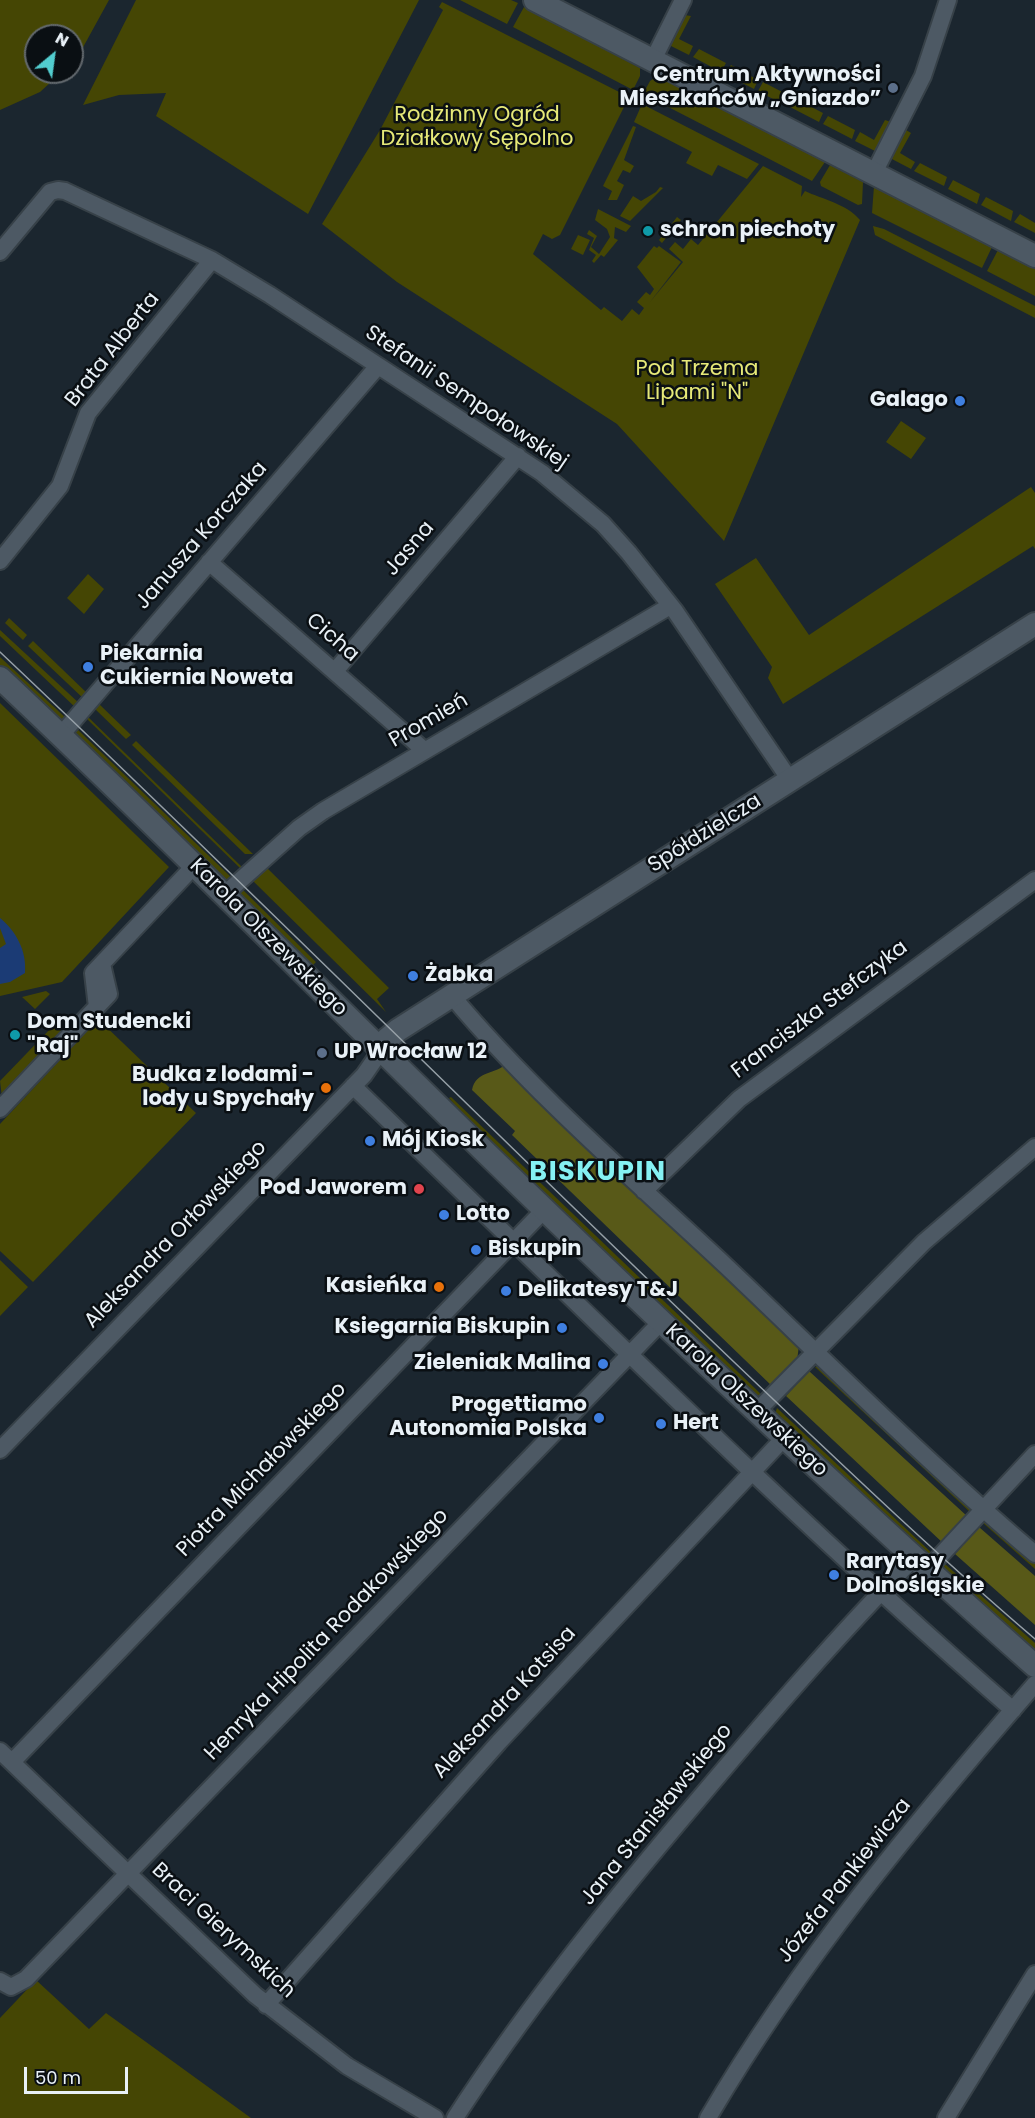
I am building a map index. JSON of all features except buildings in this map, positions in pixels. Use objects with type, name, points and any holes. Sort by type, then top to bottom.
[{"type":"street","points":[[535,0],[1035,256]]},
{"type":"street","points":[[653,60],[683,0]]},
{"type":"street","points":[[874,173],[923,76],[948,0]]},
{"type":"street","name":"Stefanii Sempołowskiej","points":[[0,252],[50,192],[58,189],[65,191],[212,260],[270,295],[518,456],[603,524],[629,553],[670,606],[790,780]]},
{"type":"street","name":"Brata Alberta","points":[[0,561],[60,486],[88,413],[212,260]]},
{"type":"street","name":"Janusza Korczaka","points":[[61,735],[378,366]]},
{"type":"street","name":"Jasna","points":[[335,671],[518,456]]},
{"type":"street","name":"Cicha","points":[[209,562],[424,750]]},
{"type":"street","name":"Promień","points":[[225,894],[299,828],[424,750],[670,606]]},
{"type":"street","name":"Spółdzielcza","points":[[382,1050],[393,1034],[1035,624]]},
{"type":"street","name":"Karola Olszewskiego","points":[[0,678],[225,894],[661,1322],[784,1438],[1035,1666]]},
{"type":"street","points":[[0,1109],[109,994],[102,964],[195,866]]},
{"type":"street","name":"Franciszka Stefczyka","points":[[645,1191],[739,1099],[1035,880]]},
{"type":"street","points":[[452,996],[485,1034],[645,1191],[1035,1554]]},
{"type":"street","name":"Aleksandra Orłowskiego","points":[[0,1450],[353,1086],[382,1050]]},
{"type":"street","points":[[353,1086],[629,1355],[881,1592],[1013,1710]]},
{"type":"street","points":[[756,1412],[924,1242],[1035,1147]]},
{"type":"street","name":"Piotra Michałowskiego","points":[[6,1756],[545,1209]]},
{"type":"street","name":"Henryka Hipolita Rodakowskiego","points":[[0,1981],[11,1987],[26,1979],[661,1322]]},
{"type":"street","name":"Aleksandra Kotsisa","points":[[266,2005],[499,1742],[784,1438]]},
{"type":"street","name":"Jana Stanisławskiego","points":[[455,2118],[584,1940],[648,1858],[761,1724],[881,1592],[921,1564],[985,1508],[1035,1454]]},
{"type":"street","name":"Józefa Pankiewicza","points":[[708,2118],[797,1979],[902,1839],[1035,1684]]},
{"type":"street","name":"Braci Gierymskich","points":[[6,1756],[266,2005],[347,2066],[435,2118]]},
{"type":"street","points":[[946,2118],[1035,1974]]},
{"type":"green space","points":[[0,0],[109,0],[84,46],[84,24],[24,24],[24,84],[49,84],[40,92],[0,110]]},
{"type":"green space","name":"Rodzinny Ogród Działkowy Sępolno","points":[[136,0],[419,0],[308,214],[156,116],[166,93],[119,95],[83,105]]},
{"type":"green space","points":[[460,0],[511,0],[518,3],[507,24]]},
{"type":"green space","name":"Pod Trzema Lipami \"N\"","points":[[442,2],[629,97],[560,235],[552,239],[543,234],[533,254],[601,310],[604,307],[622,321],[632,309],[639,315],[644,308],[637,302],[646,292],[650,295],[654,289],[637,267],[654,246],[657,248],[659,246],[681,262],[650,302],[683,262],[669,249],[675,242],[683,249],[691,239],[698,245],[763,166],[802,186],[801,197],[805,191],[841,206],[855,214],[860,220],[724,541],[617,424],[397,282],[322,224],[380,130],[443,10],[439,7]]},
{"type":"green space","points":[[524,7],[640,68],[640,76],[633,90],[513,27]]},
{"type":"green space","points":[[684,15],[691,16],[679,39],[693,46],[689,55],[669,45]]},
{"type":"green space","points":[[699,49],[726,63],[721,72],[693,57]]},
{"type":"green space","points":[[731,65],[758,80],[754,89],[725,74]]},
{"type":"green space","points":[[658,76],[825,162],[812,181],[643,94],[650,81]]},
{"type":"green space","points":[[763,82],[790,96],[786,106],[758,91]]},
{"type":"green space","points":[[796,99],[823,113],[819,122],[790,107]]},
{"type":"green space","points":[[642,104],[759,164],[747,179],[718,165],[712,176],[686,163],[692,152],[634,122]]},
{"type":"green space","points":[[828,116],[855,130],[852,139],[823,124]]},
{"type":"green space","points":[[885,120],[891,122],[875,151],[855,141],[860,132],[874,140]]},
{"type":"green space","points":[[633,126],[636,127],[624,160],[634,166],[630,173],[623,170],[617,181],[624,185],[617,200],[608,200],[612,191],[603,186]]},
{"type":"green space","points":[[906,130],[911,133],[900,153],[915,162],[911,169],[890,158]]},
{"type":"green space","points":[[920,163],[947,177],[944,186],[914,171]]},
{"type":"green space","points":[[830,165],[863,182],[862,204],[858,205],[821,186],[820,182]]},
{"type":"green space","points":[[953,180],[980,194],[977,204],[948,189]]},
{"type":"green space","points":[[874,186],[992,247],[982,268],[872,213]]},
{"type":"green space","points":[[660,187],[663,188],[630,221],[620,216],[633,196],[641,201]]},
{"type":"green space","points":[[986,197],[1013,211],[1011,221],[981,205]]},
{"type":"green space","points":[[598,209],[631,226],[626,232],[615,227],[614,238],[618,240],[604,257],[601,255],[594,263],[592,261],[596,255],[589,250],[594,238],[587,234],[589,230],[597,236],[591,247],[599,254],[610,237],[607,229],[595,220]]},
{"type":"green space","points":[[1020,214],[1035,223],[1035,233],[1014,222]]},
{"type":"green space","points":[[677,217],[681,220],[662,243],[659,240]]},
{"type":"green space","points":[[873,226],[884,229],[1035,306],[1035,318],[875,235]]},
{"type":"green space","points":[[578,235],[590,240],[583,255],[571,249]]},
{"type":"green space","points":[[998,250],[1035,269],[1035,296],[987,271]]},
{"type":"green space","points":[[901,421],[926,438],[911,459],[886,442]]},
{"type":"green space","points":[[1031,487],[1035,493],[1035,549],[1033,546],[783,704],[768,678],[772,667],[715,584],[756,558],[809,635]]},
{"type":"green space","points":[[88,574],[104,589],[84,614],[67,598]]},
{"type":"green space","points":[[9,618],[27,635],[23,640],[5,623]]},
{"type":"green space","points":[[0,630],[80,704],[76,708],[0,636]]},
{"type":"green space","points":[[33,641],[89,695],[85,700],[28,646]]},
{"type":"green space","points":[[0,657],[67,719],[62,724],[0,667]]},
{"type":"green space","points":[[97,702],[131,735],[126,739],[93,707]]},
{"type":"green space","points":[[0,703],[169,867],[62,982],[0,996]]},
{"type":"green space","points":[[86,715],[243,868],[242,870],[85,717]]},
{"type":"green space","points":[[76,728],[233,879],[225,880],[71,733]]},
{"type":"green space","points":[[136,741],[253,854],[245,854],[132,745]]},
{"type":"green space","points":[[265,866],[389,988],[377,999],[386,1012],[251,879]]},
{"type":"green space","points":[[240,887],[316,962],[310,968],[238,896]]},
{"type":"green space","points":[[46,991],[50,994],[35,1009],[22,997]]},
{"type":"green space","points":[[83,1012],[2,1098],[0,1081],[53,1026]]},
{"type":"green space","points":[[98,1019],[196,1113],[33,1282],[0,1251],[0,1124]]},
{"type":"green space","points":[[451,1097],[763,1396],[757,1397],[482,1137],[449,1098]]},
{"type":"green space","points":[[0,1260],[28,1287],[0,1316]]},
{"type":"green space","points":[[819,1366],[970,1508],[970,1512],[815,1367]]},
{"type":"green space","points":[[777,1408],[934,1555],[931,1559],[775,1414]]},
{"type":"green space","points":[[987,1521],[1035,1560],[1035,1569],[983,1523]]},
{"type":"green space","points":[[945,1564],[1035,1643],[1035,1651],[942,1568]]},
{"type":"green space","points":[[36,1980],[89,2029],[106,2013],[251,2118],[0,2118],[0,2018]]},
{"type":"shaded area","points":[[507,1063],[799,1345],[797,1361],[773,1387],[512,1135],[515,1131],[472,1090],[478,1079]]},
{"type":"shaded area","points":[[809,1371],[968,1517],[944,1544],[786,1396]]},
{"type":"shaded area","points":[[979,1527],[1035,1576],[1035,1625],[955,1554]]},
{"type":"water","points":[[0,918],[19,942],[24,957],[25,973],[10,982],[0,984],[0,948],[6,944],[0,928]]},
{"type":"tram line","points":[[0,652],[734,1362],[920,1537],[1035,1639]]},
{"type":"place","name":"Centrum Aktywności Mieszkańców „Gniazdo”","points":[[893,88]]},
{"type":"place","name":"schron piechoty","points":[[648,231]]},
{"type":"place","name":"Galago","points":[[960,401]]},
{"type":"place","name":"Piekarnia Cukiernia Noweta","points":[[88,667]]},
{"type":"place","name":"Żabka","points":[[413,976]]},
{"type":"place","name":"Dom Studencki \"Raj\"","points":[[15,1035]]},
{"type":"place","name":"UP Wrocław 12","points":[[322,1053]]},
{"type":"place","name":"Budka z lodami - lody u Spychały","points":[[326,1088]]},
{"type":"place","name":"Mój Kiosk","points":[[370,1141]]},
{"type":"place","name":"Pod Jaworem","points":[[419,1189]]},
{"type":"place","name":"Lotto","points":[[444,1215]]},
{"type":"place","name":"Biskupin","points":[[476,1250]]},
{"type":"place","name":"Kasieńka","points":[[439,1287]]},
{"type":"place","name":"Delikatesy T&J","points":[[506,1291]]},
{"type":"place","name":"Ksiegarnia Biskupin","points":[[562,1328]]},
{"type":"place","name":"Zieleniak Malina","points":[[603,1364]]},
{"type":"place","name":"Progettiamo Autonomia Polska","points":[[599,1418]]},
{"type":"place","name":"Hert","points":[[661,1424]]},
{"type":"place","name":"Rarytasy Dolnośląskie","points":[[834,1575]]},
{"type":"district","name":"BISKUPIN","points":[[598,1173]]}]
